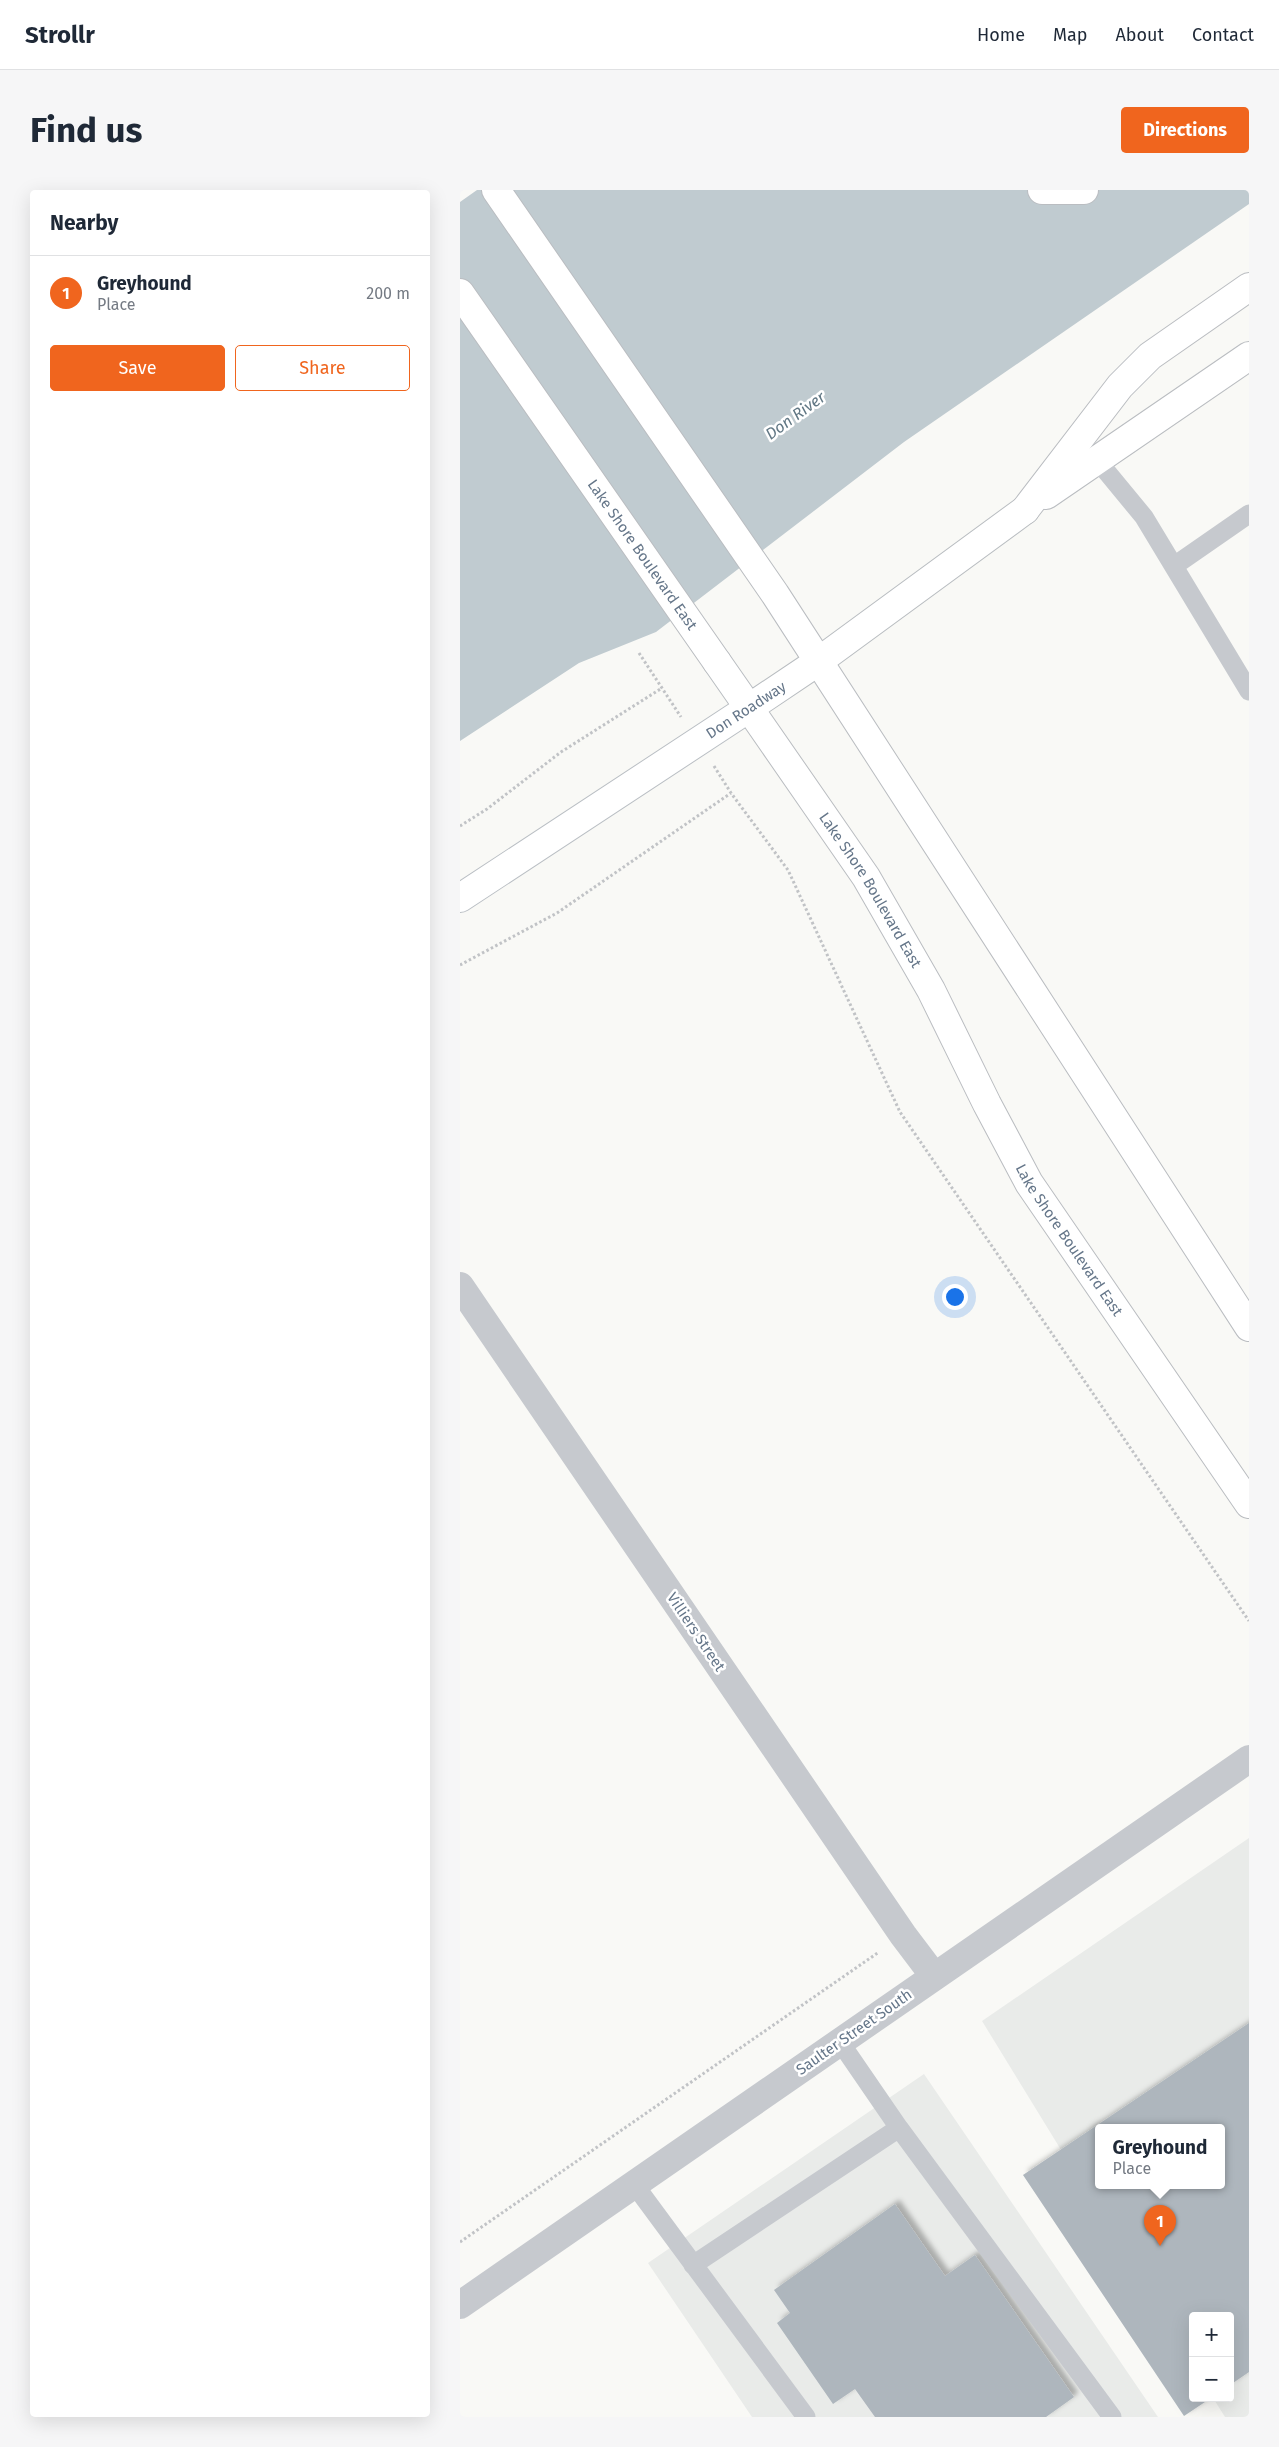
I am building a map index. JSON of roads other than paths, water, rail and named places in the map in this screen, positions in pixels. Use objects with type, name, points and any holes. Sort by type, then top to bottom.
[{"type":"main road","points":[[496,190],[775,594],[1249,1327]]},
{"type":"main road","points":[[1042,190],[1084,190]]},
{"type":"main road","points":[[1025,510],[1120,386],[1150,356],[1249,287]]},
{"type":"main road","name":"Lake Shore Boulevard East","points":[[460,293],[866,877],[931,990],[987,1104],[1029,1183],[1249,1504]]},
{"type":"main road","points":[[1025,510],[1249,356]]},
{"type":"main road","name":"Don Roadway","points":[[460,898],[819,662],[1025,510]]},
{"type":"street","name":"Villiers Street","points":[[460,1286],[903,1935],[934,1976]]},
{"type":"street","name":"Saulter Street South","points":[[460,2305],[1249,1759]]},
{"type":"lane","points":[[1097,460],[1144,518],[1249,691]]},
{"type":"lane","points":[[1174,566],[1249,514]]},
{"type":"lane","points":[[840,2042],[899,2128],[1112,2417]]},
{"type":"lane","points":[[693,2265],[899,2128]]},
{"type":"lane","points":[[634,2184],[806,2417]]},
{"type":"water","name":"Don River","points":[[477,190],[1249,190],[1249,204],[904,442],[656,632],[579,663],[460,741],[460,202]]},
{"type":"place","name":"Greyhound","points":[[1160,2246]]}]
